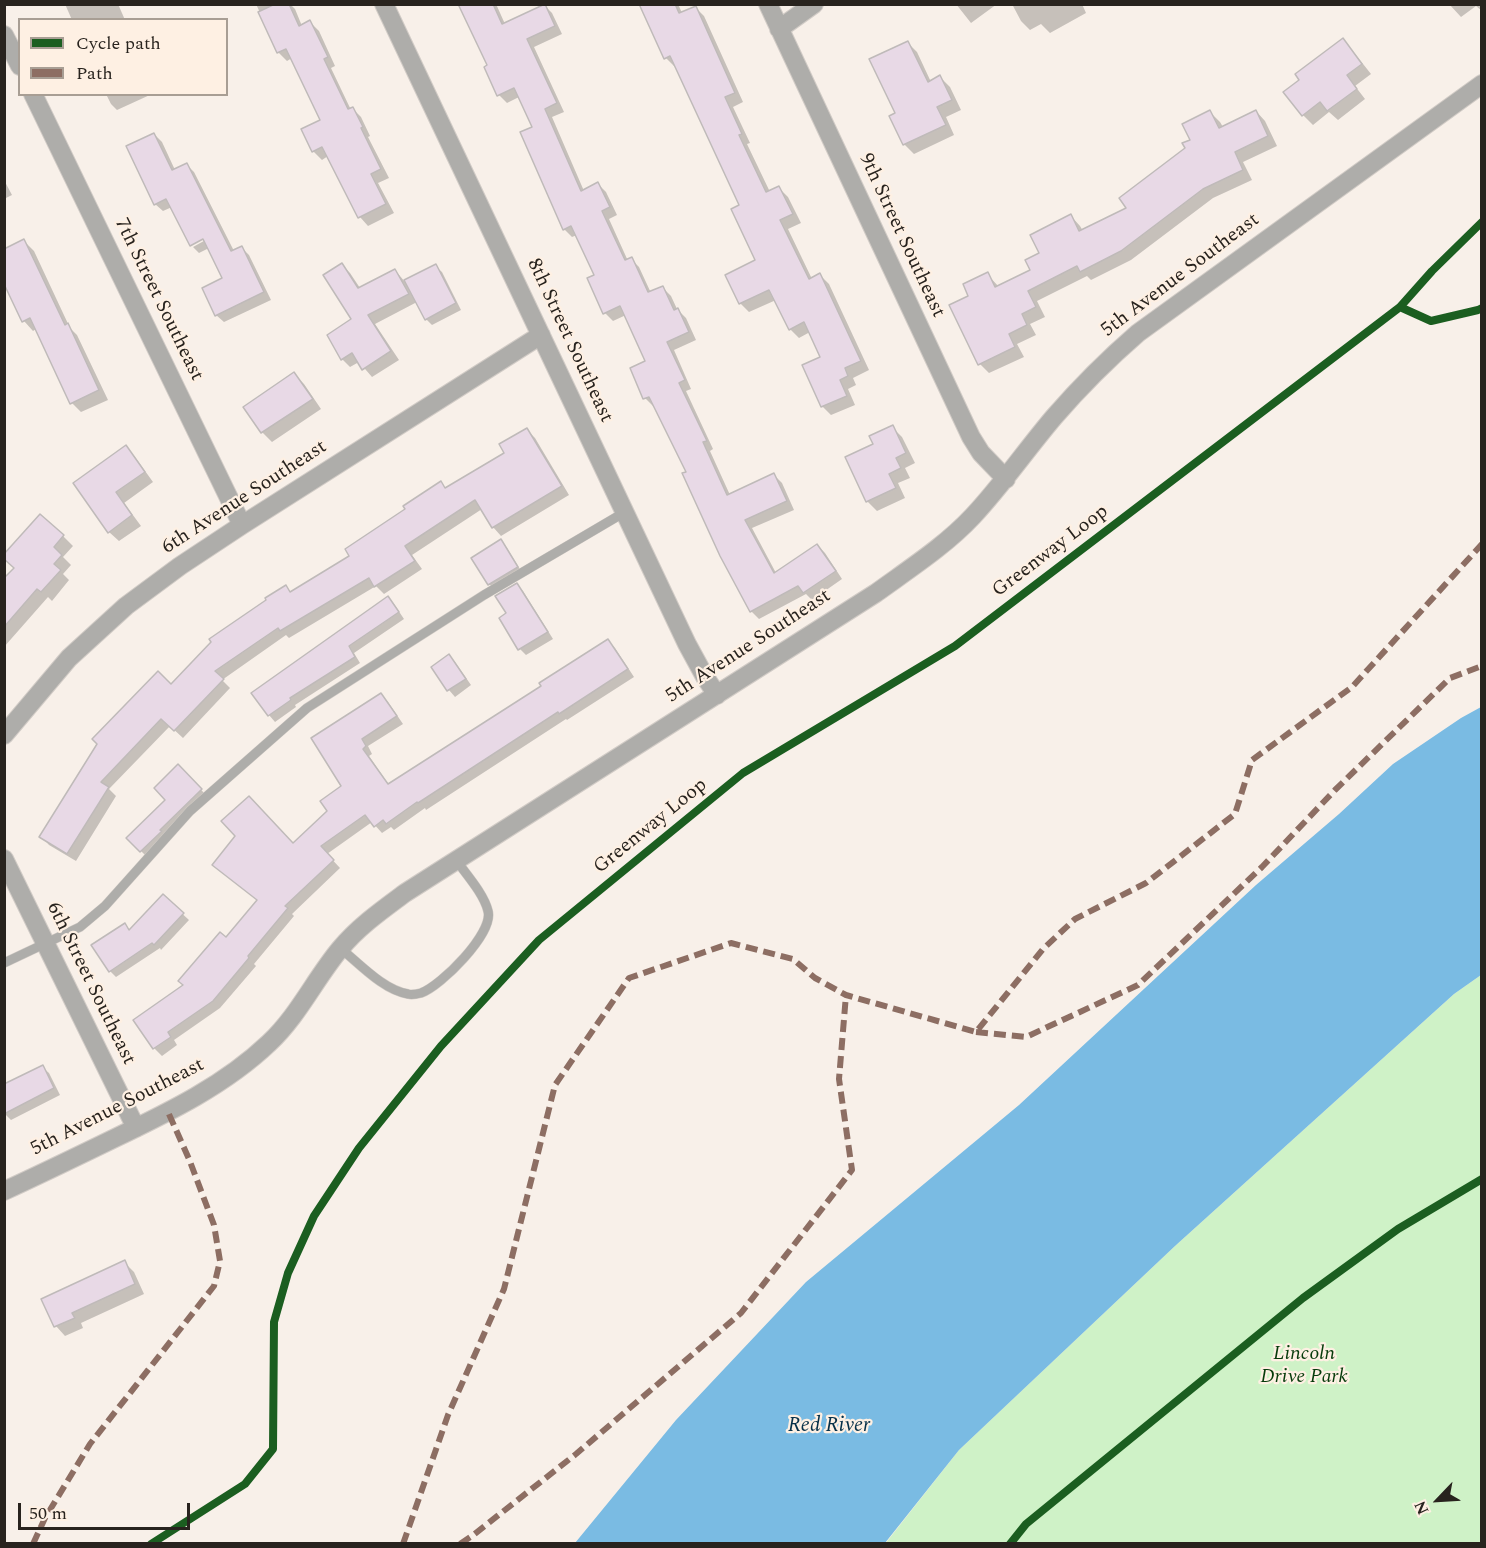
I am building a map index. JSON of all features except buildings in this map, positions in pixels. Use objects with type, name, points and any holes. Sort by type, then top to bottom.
[{"type":"street","name":"8th Street Southeast","points":[[384,4],[696,662],[717,695]]},
{"type":"street","name":"9th Street Southeast","points":[[768,4],[971,437],[981,453],[1006,479]]},
{"type":"street","points":[[779,29],[814,4]]},
{"type":"street","points":[[4,35],[18,62]]},
{"type":"street","name":"5th Avenue Southeast","points":[[4,1191],[136,1128],[200,1094],[239,1068],[270,1042],[296,1011],[340,948],[373,916],[588,775],[876,593],[942,544],[971,518],[1006,479],[1054,418],[1106,362],[1138,333],[1482,84]]},
{"type":"street","name":"7th Street Southeast","points":[[34,96],[242,525]]},
{"type":"street","name":"6th Avenue Southeast","points":[[4,735],[69,658],[126,606],[180,566],[242,525],[541,335]]},
{"type":"street","name":"6th Street Southeast","points":[[4,859],[136,1128]]},
{"type":"lane","points":[[4,963],[80,927],[105,906],[190,811],[307,708],[484,595],[625,512]]},
{"type":"lane","points":[[340,948],[380,981],[396,991],[410,994],[421,993],[433,987],[472,949],[485,930],[488,920],[488,911],[482,897],[456,860]]},
{"type":"green space","name":"Lincoln Drive Park","points":[[1481,975],[1481,1543],[885,1544],[959,1450],[1175,1246],[1454,994]]},
{"type":"water","name":"Red River","points":[[1481,707],[1481,975],[1454,994],[1175,1246],[959,1450],[885,1543],[575,1543],[676,1420],[806,1282],[1019,1105],[1256,885],[1393,764]]},
{"type":"marked path","points":[[403,1544],[448,1415],[504,1289],[555,1085],[629,978],[731,943],[793,959],[815,978],[846,995],[976,1032],[1043,949],[1075,919],[1146,883],[1235,814],[1252,760],[1352,687],[1482,544]]},
{"type":"marked path","points":[[976,1032],[1026,1037],[1138,985],[1262,867],[1335,790],[1450,678],[1482,666]]},
{"type":"marked path","points":[[460,1544],[576,1454],[741,1313],[852,1170],[839,1079],[846,995]]},
{"type":"marked path","points":[[33,1544],[45,1518],[90,1444],[214,1286],[220,1261],[214,1225],[168,1112]]},
{"type":"cycle path","points":[[1400,307],[1432,271],[1482,222]]},
{"type":"cycle path","name":"Greenway Loop","points":[[151,1544],[245,1484],[273,1449],[274,1322],[288,1273],[314,1216],[359,1148],[441,1046],[539,940],[743,773],[955,646],[1400,307],[1431,321],[1482,308]]},
{"type":"cycle path","points":[[1010,1544],[1026,1524],[1303,1298],[1398,1229],[1482,1179]]}]
